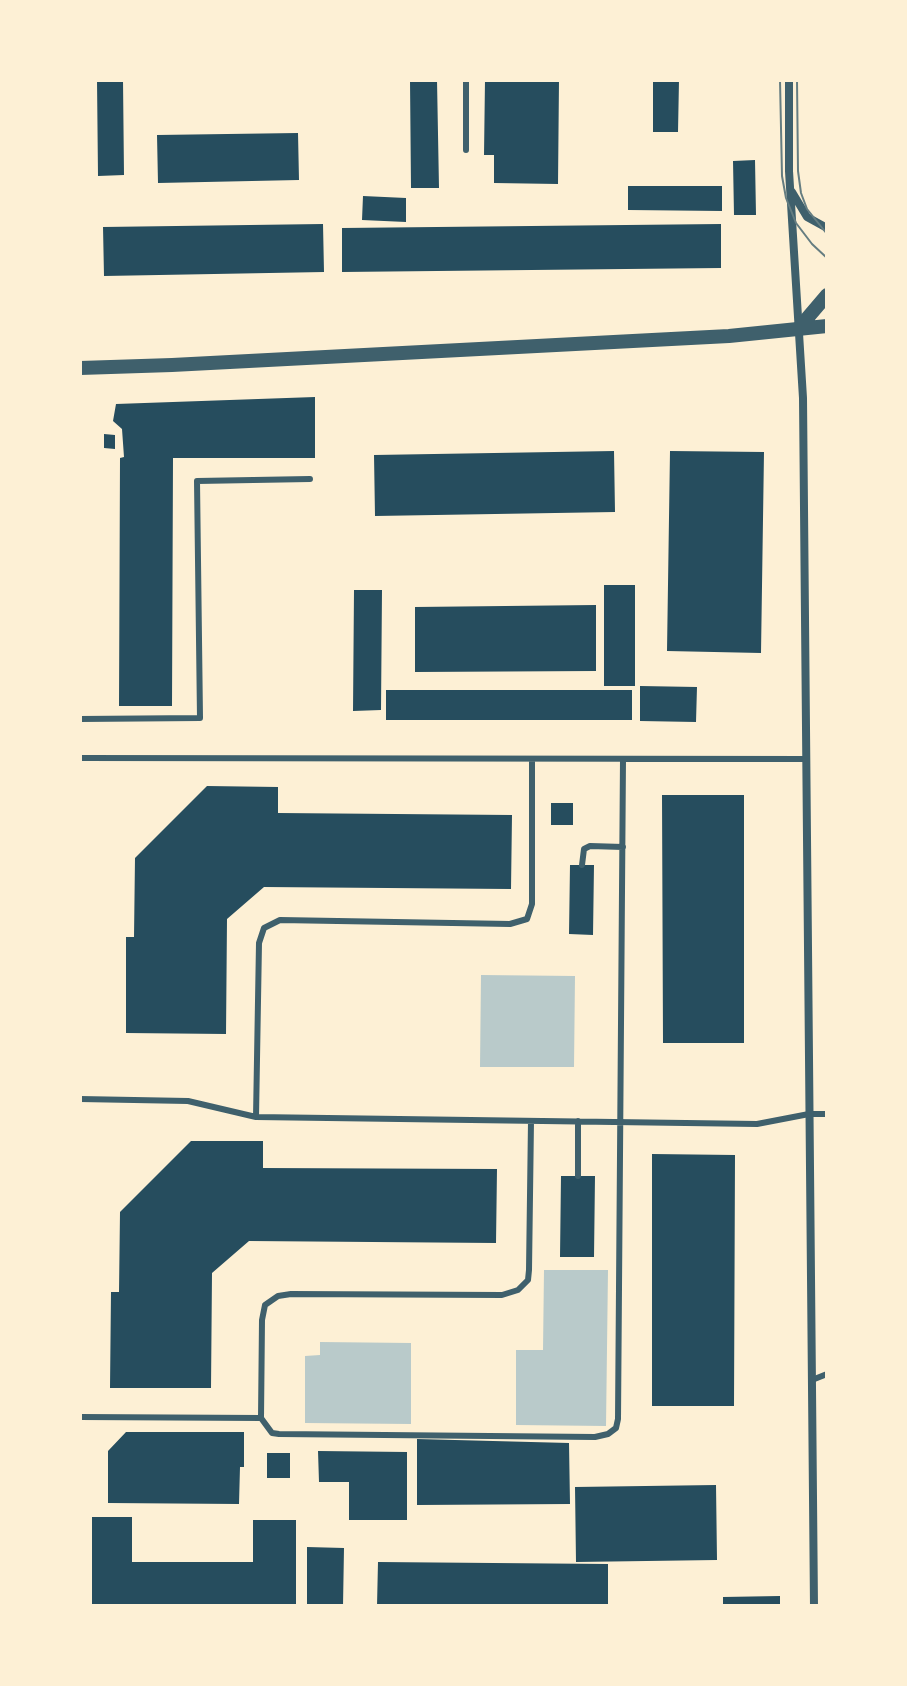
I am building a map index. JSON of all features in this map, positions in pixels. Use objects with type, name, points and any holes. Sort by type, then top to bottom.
[{"type":"street","points":[[789,80],[789,171],[803,398],[814,1606]]},
{"type":"street","points":[[789,171],[793,194],[800,207],[807,217],[827,228]]},
{"type":"street","points":[[798,329],[827,295]]},
{"type":"street","points":[[80,368],[729,336],[827,326]]},
{"type":"lane","points":[[466,80],[466,150]]},
{"type":"lane","points":[[80,719],[200,718],[197,481],[310,479]]},
{"type":"lane","points":[[80,758],[806,759]]},
{"type":"lane","points":[[256,1117],[259,943],[264,928],[280,920],[510,924],[527,919],[532,904],[532,759]]},
{"type":"lane","points":[[531,1121],[528,1280],[518,1290],[502,1295],[278,1296],[265,1305],[262,1320],[261,1418],[272,1433],[595,1437],[616,1428],[623,759]]},
{"type":"lane","points":[[582,865],[584,849],[590,846],[623,847]]},
{"type":"lane","points":[[80,1099],[188,1101],[256,1117],[757,1124],[809,1114],[827,1114]]},
{"type":"lane","points":[[578,1121],[578,1176]]},
{"type":"lane","points":[[812,1380],[827,1374]]},
{"type":"lane","points":[[80,1417],[261,1418]]},
{"type":"shaded area","points":[[481,975],[575,976],[574,1067],[480,1067]]},
{"type":"shaded area","points":[[544,1270],[608,1270],[606,1426],[516,1425],[516,1350],[543,1350]]},
{"type":"shaded area","points":[[320,1342],[411,1343],[411,1424],[305,1423],[305,1356],[320,1355]]},
{"type":"building","points":[[97,80],[123,80],[124,175],[98,176]]},
{"type":"building","points":[[410,80],[437,80],[439,188],[411,188]]},
{"type":"building","points":[[485,80],[559,80],[558,184],[494,183],[494,155],[484,155]]},
{"type":"building","points":[[653,80],[679,80],[678,132],[653,132]]},
{"type":"building","points":[[298,133],[299,180],[158,183],[157,135]]},
{"type":"building","points":[[755,160],[756,215],[734,215],[733,161]]},
{"type":"building","points":[[628,186],[722,186],[722,211],[628,210]]},
{"type":"building","points":[[363,196],[406,198],[406,222],[362,220]]},
{"type":"building","points":[[323,224],[324,272],[104,276],[103,227]]},
{"type":"building","points":[[721,224],[721,268],[342,272],[342,228]]},
{"type":"building","points":[[315,397],[315,458],[173,458],[172,706],[119,706],[120,458],[124,457],[122,429],[113,421],[116,404]]},
{"type":"building","points":[[104,434],[115,435],[115,449],[104,448]]},
{"type":"building","points":[[614,451],[615,512],[375,516],[374,455]]},
{"type":"building","points":[[670,451],[764,452],[761,653],[667,651]]},
{"type":"building","points":[[604,585],[635,585],[635,686],[604,686]]},
{"type":"building","points":[[354,590],[382,590],[381,710],[353,711]]},
{"type":"building","points":[[596,605],[596,671],[415,672],[415,607]]},
{"type":"building","points":[[640,686],[697,687],[696,722],[640,721]]},
{"type":"building","points":[[386,690],[632,690],[632,720],[386,720]]},
{"type":"building","points":[[207,786],[278,787],[278,813],[512,815],[511,889],[264,887],[227,919],[226,1034],[126,1033],[126,937],[134,937],[135,858]]},
{"type":"building","points":[[662,795],[744,795],[744,1043],[663,1043]]},
{"type":"building","points":[[551,803],[573,803],[573,825],[551,825]]},
{"type":"building","points":[[570,865],[594,865],[593,935],[569,934]]},
{"type":"building","points":[[191,1141],[263,1141],[263,1168],[497,1169],[496,1243],[249,1241],[212,1273],[211,1388],[110,1388],[111,1292],[119,1292],[120,1212]]},
{"type":"building","points":[[652,1154],[735,1155],[734,1406],[652,1406]]},
{"type":"building","points":[[561,1176],[595,1176],[594,1257],[560,1257]]},
{"type":"building","points":[[126,1432],[244,1432],[244,1467],[240,1467],[239,1504],[108,1503],[108,1451]]},
{"type":"building","points":[[417,1439],[569,1443],[570,1504],[417,1505]]},
{"type":"building","points":[[318,1451],[407,1452],[407,1520],[349,1520],[349,1482],[319,1482]]},
{"type":"building","points":[[267,1453],[290,1453],[290,1478],[267,1478]]},
{"type":"building","points":[[716,1485],[717,1560],[576,1562],[575,1487]]},
{"type":"building","points":[[92,1517],[132,1517],[132,1562],[253,1562],[253,1520],[296,1520],[296,1606],[92,1606]]},
{"type":"building","points":[[307,1547],[344,1548],[343,1606],[307,1606]]},
{"type":"building","points":[[378,1562],[608,1564],[608,1606],[377,1606]]},
{"type":"building","points":[[780,1596],[780,1606],[723,1606],[723,1597]]},
{"type":"tram line","points":[[780,80],[782,176],[786,198],[796,223],[827,258]]},
{"type":"tram line","points":[[797,80],[801,193],[807,209],[827,234]]}]
